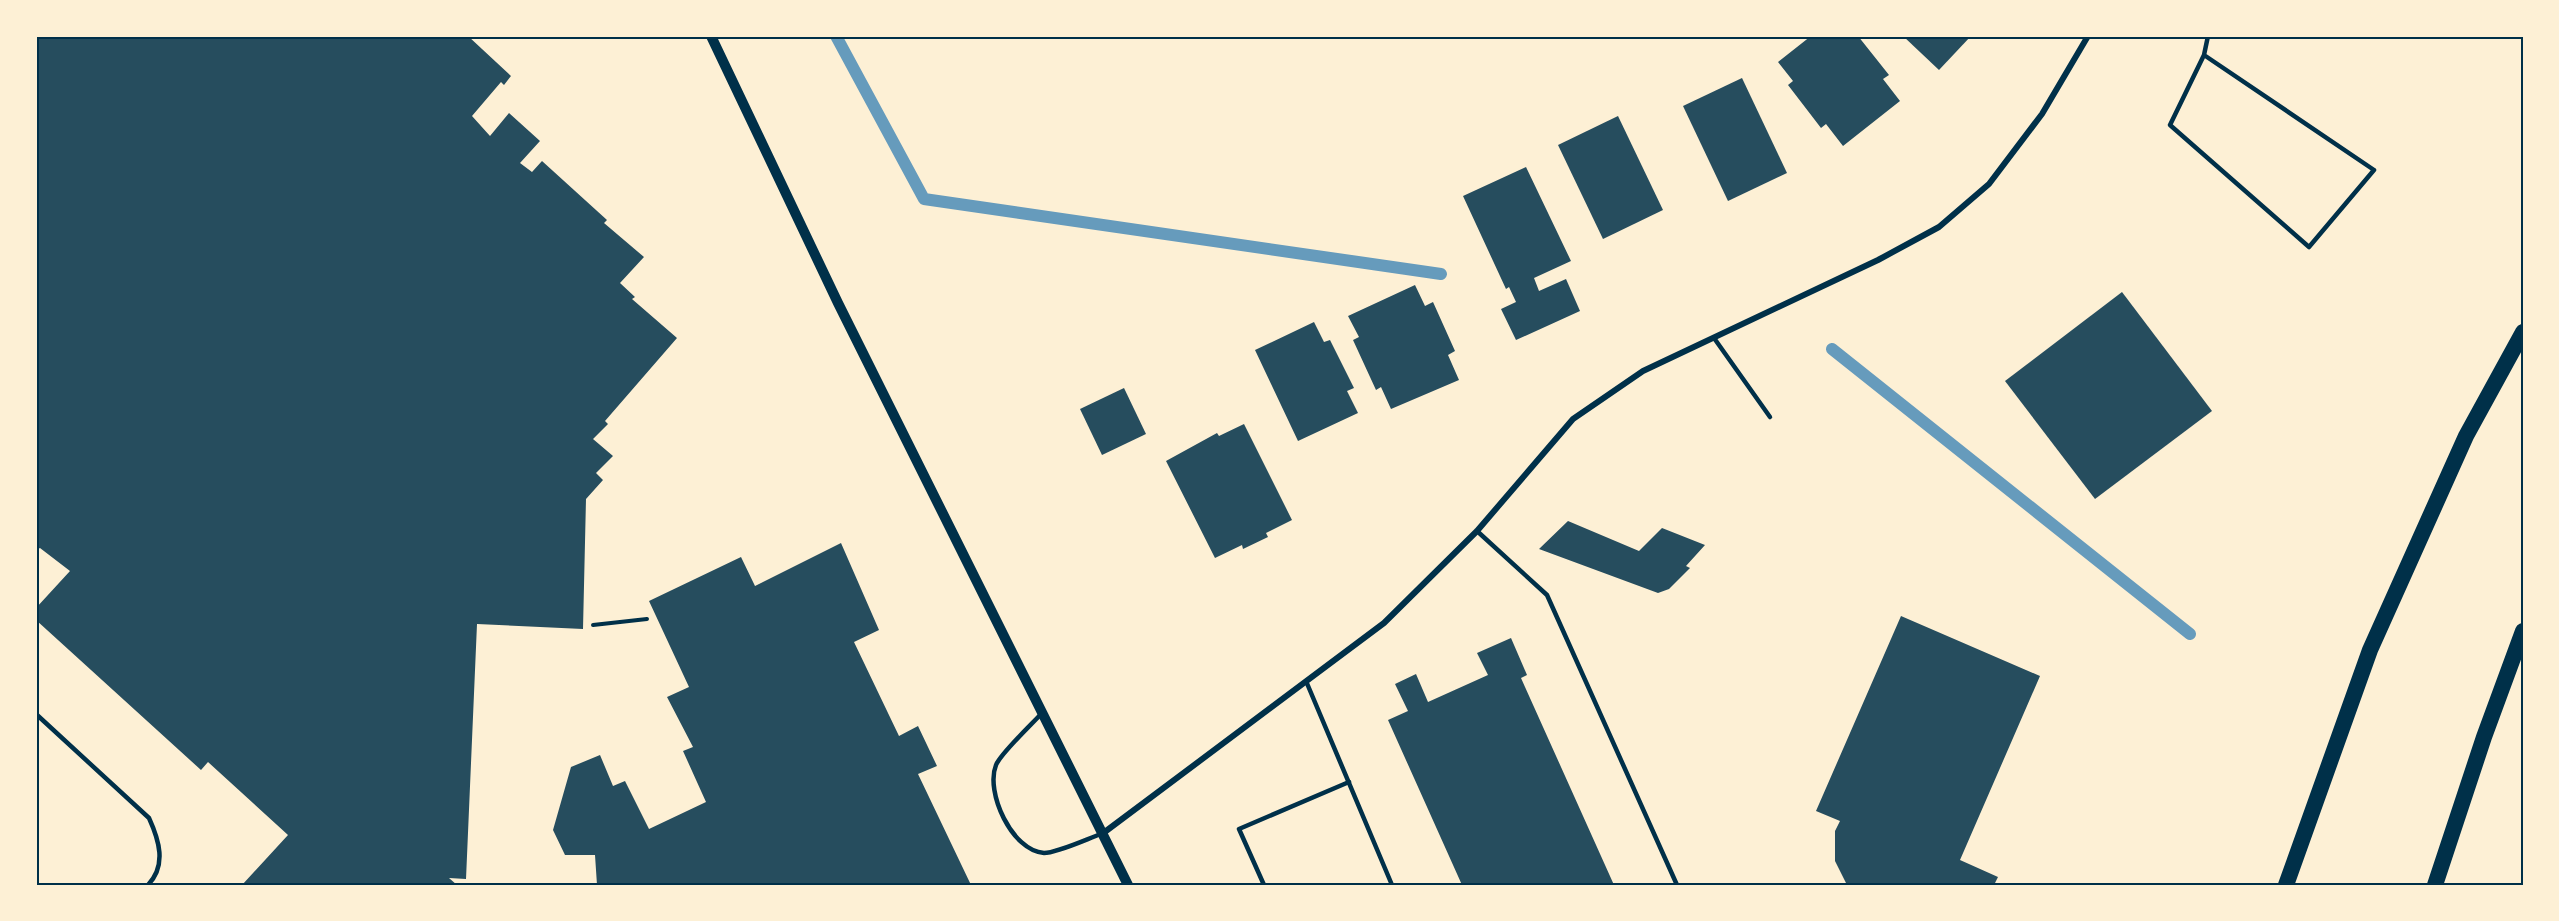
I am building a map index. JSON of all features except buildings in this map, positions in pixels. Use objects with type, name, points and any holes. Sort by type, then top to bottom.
[{"type":"highway","points":[[2286,885],[2370,650],[2466,436],[2523,333]]},
{"type":"highway","points":[[2436,885],[2484,737],[2523,632]]},
{"type":"street","points":[[711,36],[837,303],[1128,885]]},
{"type":"street","points":[[1102,834],[1384,623],[1477,531],[1573,419],[1642,371],[1878,260],[1939,227],[1989,184],[2042,114],[2088,36]]},
{"type":"lane","points":[[2204,55],[2374,170],[2309,247],[2170,125],[2204,55],[2208,36]]},
{"type":"lane","points":[[1714,338],[1770,417]]},
{"type":"lane","points":[[1477,531],[1547,595],[1677,885]]},
{"type":"lane","points":[[1306,681],[1392,885]]},
{"type":"lane","points":[[1042,713],[996,764],[993,787],[999,810],[1024,846],[1044,853],[1102,834]]},
{"type":"lane","points":[[36,714],[149,818],[158,837],[160,857],[156,877],[148,885]]},
{"type":"lane","points":[[1264,885],[1239,829],[1349,782]]},
{"type":"path","points":[[593,625],[647,619]]},
{"type":"waterway","points":[[836,36],[924,199],[1441,274]]},
{"type":"waterway","points":[[1832,349],[2190,634]]}]
